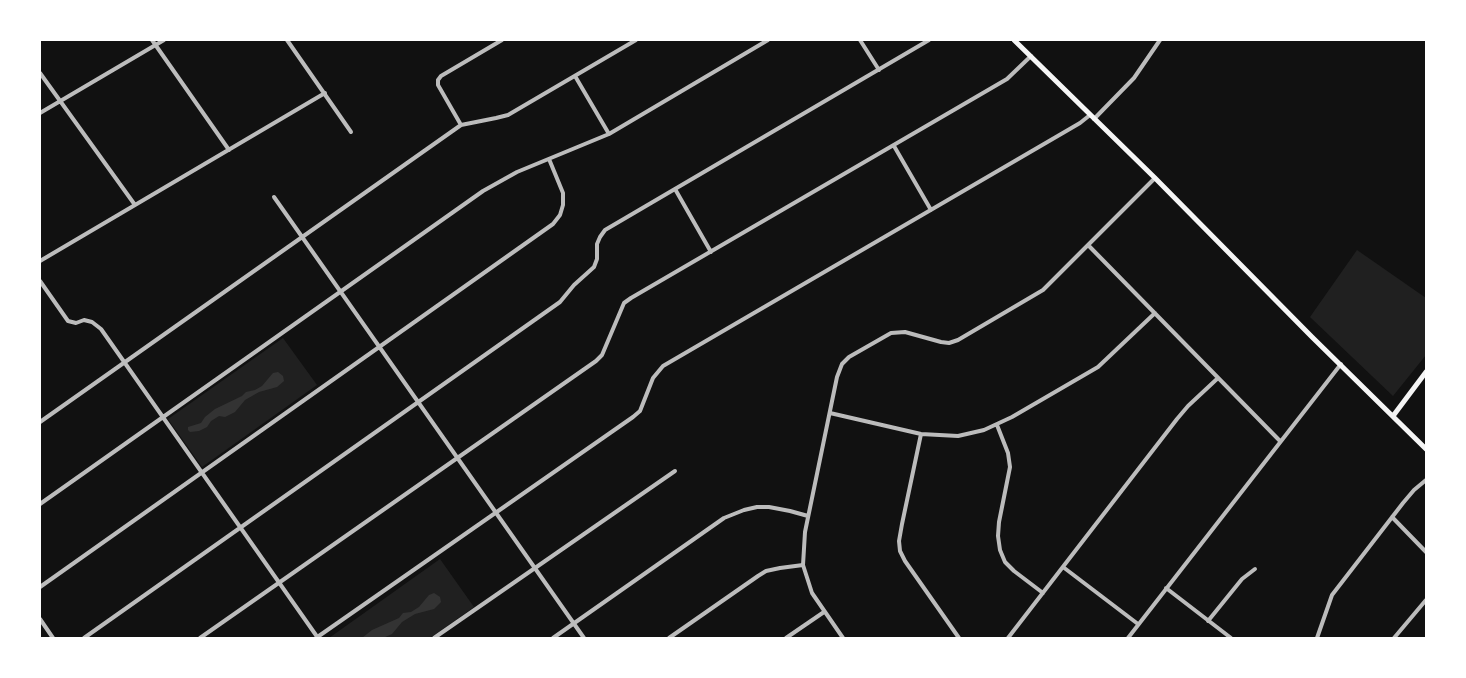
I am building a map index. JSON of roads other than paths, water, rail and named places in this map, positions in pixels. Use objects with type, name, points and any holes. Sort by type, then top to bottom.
[{"type":"main road","points":[[1014,40],[1156,178],[1426,448]]},
{"type":"main road","points":[[1392,416],[1426,372]]},
{"type":"street","points":[[152,40],[229,150]]},
{"type":"street","points":[[40,113],[164,40]]},
{"type":"street","points":[[287,40],[351,132]]},
{"type":"street","points":[[461,125],[438,85],[438,80],[441,76],[502,40]]},
{"type":"street","points":[[40,422],[301,236],[461,125],[508,115],[636,40]]},
{"type":"street","points":[[40,504],[483,191],[517,172],[609,134],[768,40]]},
{"type":"street","points":[[860,40],[878,70]]},
{"type":"street","points":[[84,638],[560,302],[574,284],[594,268],[597,259],[597,244],[605,230],[929,40]]},
{"type":"street","points":[[41,282],[68,321],[84,320],[92,322],[101,330],[317,638],[633,417],[640,411],[653,378],[664,366],[1092,117],[1134,78],[1160,40]]},
{"type":"street","points":[[200,638],[596,361],[604,350],[624,303],[1007,79],[1031,56]]},
{"type":"street","points":[[40,73],[135,205]]},
{"type":"street","points":[[575,76],[609,134]]},
{"type":"street","points":[[40,261],[325,93]]},
{"type":"street","points":[[894,146],[932,210]]},
{"type":"street","points":[[40,587],[553,224],[560,215],[563,205],[563,193],[549,158]]},
{"type":"street","points":[[843,638],[812,593],[803,566],[803,545],[808,516],[837,377],[842,364],[849,357],[891,333],[905,332],[949,343],[958,340],[1044,290],[1156,178]]},
{"type":"street","points":[[675,189],[712,252]]},
{"type":"street","points":[[274,197],[495,514],[584,638]]},
{"type":"street","points":[[1088,245],[1280,441]]},
{"type":"street","points":[[830,412],[922,434],[958,436],[972,433],[997,425],[1098,367],[1155,313]]},
{"type":"street","points":[[1128,638],[1341,364]]},
{"type":"street","points":[[1008,638],[1183,412],[1218,378]]},
{"type":"street","points":[[997,425],[1008,453],[1010,467],[999,522],[1000,550],[1005,562],[1043,593]]},
{"type":"street","points":[[922,434],[902,524],[899,542],[900,551],[904,561],[959,638]]},
{"type":"street","points":[[434,638],[675,471]]},
{"type":"street","points":[[1316,638],[1332,595],[1414,490],[1426,480]]},
{"type":"street","points":[[553,638],[724,518],[744,510],[763,507],[790,510],[808,516]]},
{"type":"street","points":[[1392,517],[1426,552]]},
{"type":"street","points":[[669,638],[766,571],[803,566]]},
{"type":"street","points":[[1063,567],[1138,624]]},
{"type":"street","points":[[1208,621],[1242,578],[1255,569]]},
{"type":"street","points":[[1166,588],[1231,638]]},
{"type":"street","points":[[1394,638],[1405,622],[1426,600]]},
{"type":"street","points":[[786,638],[824,612]]},
{"type":"street","points":[[40,619],[54,638]]}]
